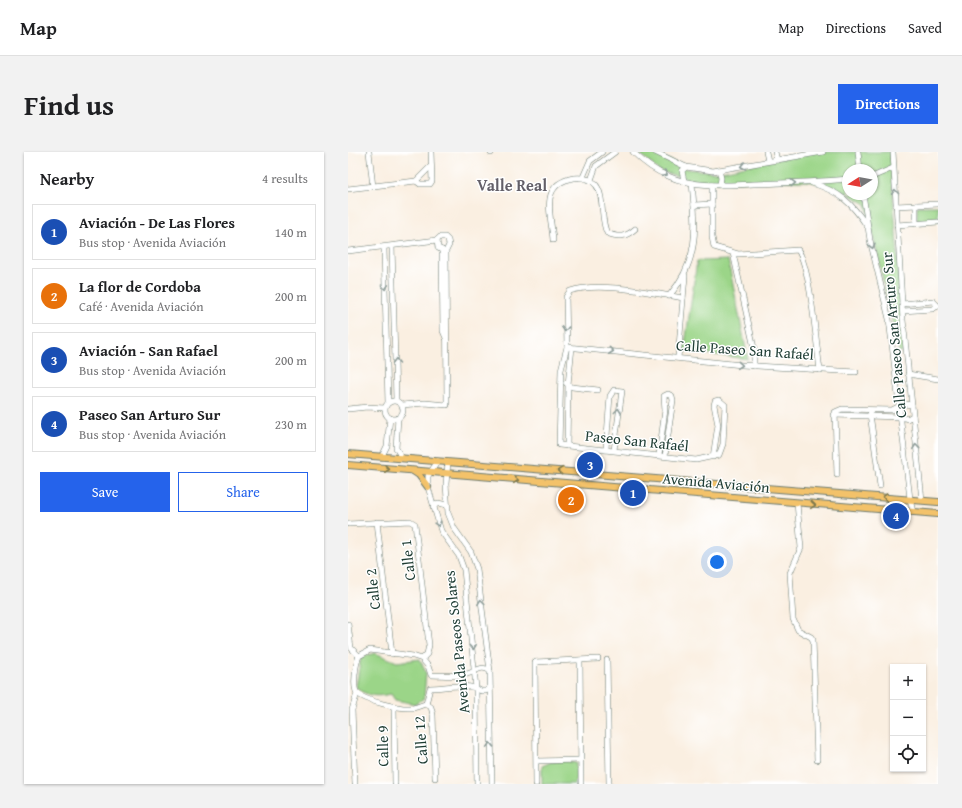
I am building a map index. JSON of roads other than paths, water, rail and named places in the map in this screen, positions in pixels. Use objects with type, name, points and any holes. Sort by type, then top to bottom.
[{"type":"main road","name":"Avenida Aviación","points":[[348,454],[938,502]]},
{"type":"main road","name":"Avenida Aviación","points":[[348,465],[938,514]]},
{"type":"main road","points":[[412,471],[419,475],[428,487]]},
{"type":"street","points":[[369,152],[373,187]]},
{"type":"street","points":[[416,181],[420,184],[431,183],[431,152]]},
{"type":"street","points":[[583,177],[590,161],[602,152]]},
{"type":"street","points":[[591,180],[596,166],[614,152]]},
{"type":"street","points":[[633,152],[658,171],[692,183],[720,185],[842,179]]},
{"type":"street","points":[[655,152],[686,167],[699,170],[719,170],[823,152]]},
{"type":"street","points":[[766,152],[768,161]]},
{"type":"street","points":[[775,152],[777,160]]},
{"type":"street","points":[[797,156],[805,152]]},
{"type":"street","points":[[858,152],[859,164]]},
{"type":"street","name":"Calle Paseo San Arturo Sur","points":[[893,152],[903,311],[902,356],[908,374],[922,500]]},
{"type":"street","points":[[348,190],[416,181],[432,166]]},
{"type":"street","points":[[684,181],[682,171],[686,167]]},
{"type":"street","points":[[878,174],[893,168]]},
{"type":"street","points":[[719,170],[721,178],[720,185]]},
{"type":"street","points":[[553,240],[550,198],[552,190],[557,183],[565,179],[583,177],[591,180],[598,186],[603,226],[607,233],[622,237],[628,235],[635,229]]},
{"type":"street","points":[[809,182],[831,189],[855,208],[869,228]]},
{"type":"street","points":[[669,296],[680,283],[694,249],[694,205],[692,183]]},
{"type":"street","name":"Calle Paseo San Rafaél","points":[[570,347],[754,366],[820,370],[808,286],[802,256],[798,250],[738,254],[714,247],[712,237],[712,185]]},
{"type":"street","name":"Calle Paseo San Arturo Sur","points":[[864,200],[889,319],[906,467],[913,512]]},
{"type":"street","points":[[694,205],[712,204]]},
{"type":"street","points":[[896,206],[938,204]]},
{"type":"street","points":[[916,205],[916,224]]},
{"type":"street","points":[[897,225],[938,222]]},
{"type":"street","points":[[348,251],[384,248],[437,240],[440,237],[445,237],[448,240],[449,244],[444,249],[443,331],[446,338],[447,405],[425,403],[402,405]]},
{"type":"street","points":[[437,240],[436,245],[444,249]]},
{"type":"street","points":[[384,248],[386,309],[386,414],[390,418],[398,418],[403,414],[402,405],[396,400],[395,309],[392,246]]},
{"type":"street","points":[[733,253],[754,348],[754,366]]},
{"type":"street","points":[[678,358],[685,271]]},
{"type":"street","points":[[566,446],[570,347],[565,336],[566,297],[570,291],[582,287],[642,291],[683,298]]},
{"type":"street","points":[[902,304],[933,301],[938,306],[932,309],[903,311]]},
{"type":"street","points":[[386,309],[395,309]]},
{"type":"street","points":[[570,347],[561,370],[561,379],[572,387],[598,390]]},
{"type":"street","points":[[893,350],[902,356]]},
{"type":"street","points":[[561,370],[569,370]]},
{"type":"street","points":[[820,370],[856,372]]},
{"type":"street","points":[[908,374],[938,379]]},
{"type":"street","name":"Paseo San Rafaél","points":[[561,379],[559,445],[696,460],[713,457]]},
{"type":"street","points":[[606,449],[610,396],[614,390],[619,389],[622,391],[622,396],[619,405],[614,450]]},
{"type":"street","points":[[659,455],[665,410],[664,396],[668,394],[672,396],[673,400],[665,456]]},
{"type":"street","points":[[348,409],[387,405],[396,400]]},
{"type":"street","points":[[719,400],[725,405],[723,444],[719,455],[713,457],[718,425],[714,405],[715,401],[719,400]]},
{"type":"street","points":[[837,475],[835,412],[838,410],[892,410],[904,404],[912,405]]},
{"type":"street","points":[[870,410],[880,486]]},
{"type":"street","points":[[834,415],[901,417],[907,419],[913,416]]},
{"type":"street","points":[[382,456],[387,446],[390,418]]},
{"type":"street","points":[[398,418],[396,448],[402,458]]},
{"type":"street","points":[[429,472],[438,461]]},
{"type":"street","name":"Avenida Paseos Solares","points":[[448,462],[446,474],[447,505],[451,521],[468,547],[475,562],[490,671],[492,784]]},
{"type":"street","points":[[906,467],[918,466]]},
{"type":"street","name":"Avenida Paseos Solares","points":[[429,472],[428,487],[441,531],[458,556],[464,570],[475,671],[477,784]]},
{"type":"street","points":[[434,507],[441,502],[447,505]]},
{"type":"street","points":[[797,503],[801,548],[790,573],[793,619],[798,630],[812,637],[813,640],[817,760]]},
{"type":"street","name":"Calle 1","points":[[348,524],[410,521],[416,524],[430,645],[422,659]]},
{"type":"street","name":"Calle 2","points":[[377,522],[392,654]]},
{"type":"street","points":[[348,624],[352,648],[358,656],[355,676],[355,688],[357,693],[352,710],[356,784]]},
{"type":"street","points":[[358,656],[370,650],[422,659],[428,666],[431,675],[465,675],[480,668],[485,668],[490,671]]},
{"type":"street","points":[[536,784],[535,662],[598,659]]},
{"type":"street","points":[[580,660],[581,784]]},
{"type":"street","points":[[607,660],[609,784]]},
{"type":"street","points":[[357,693],[394,707],[412,708],[426,704],[430,688],[463,686],[486,691],[490,687]]},
{"type":"street","name":"Calle 12","points":[[426,704],[430,707],[433,715],[435,778]]},
{"type":"street","name":"Calle 9","points":[[394,707],[395,784]]},
{"type":"street","points":[[537,761],[580,760]]},
{"type":"place","name":"Aviación - San Rafael","points":[[590,465]]},
{"type":"place","name":"Aviación - De Las Flores","points":[[633,493]]},
{"type":"place","name":"La flor de Cordoba","points":[[571,500]]},
{"type":"place","name":"Paseo San Arturo Sur","points":[[896,516]]},
{"type":"district","name":"Valle Real","points":[[512,185]]}]
